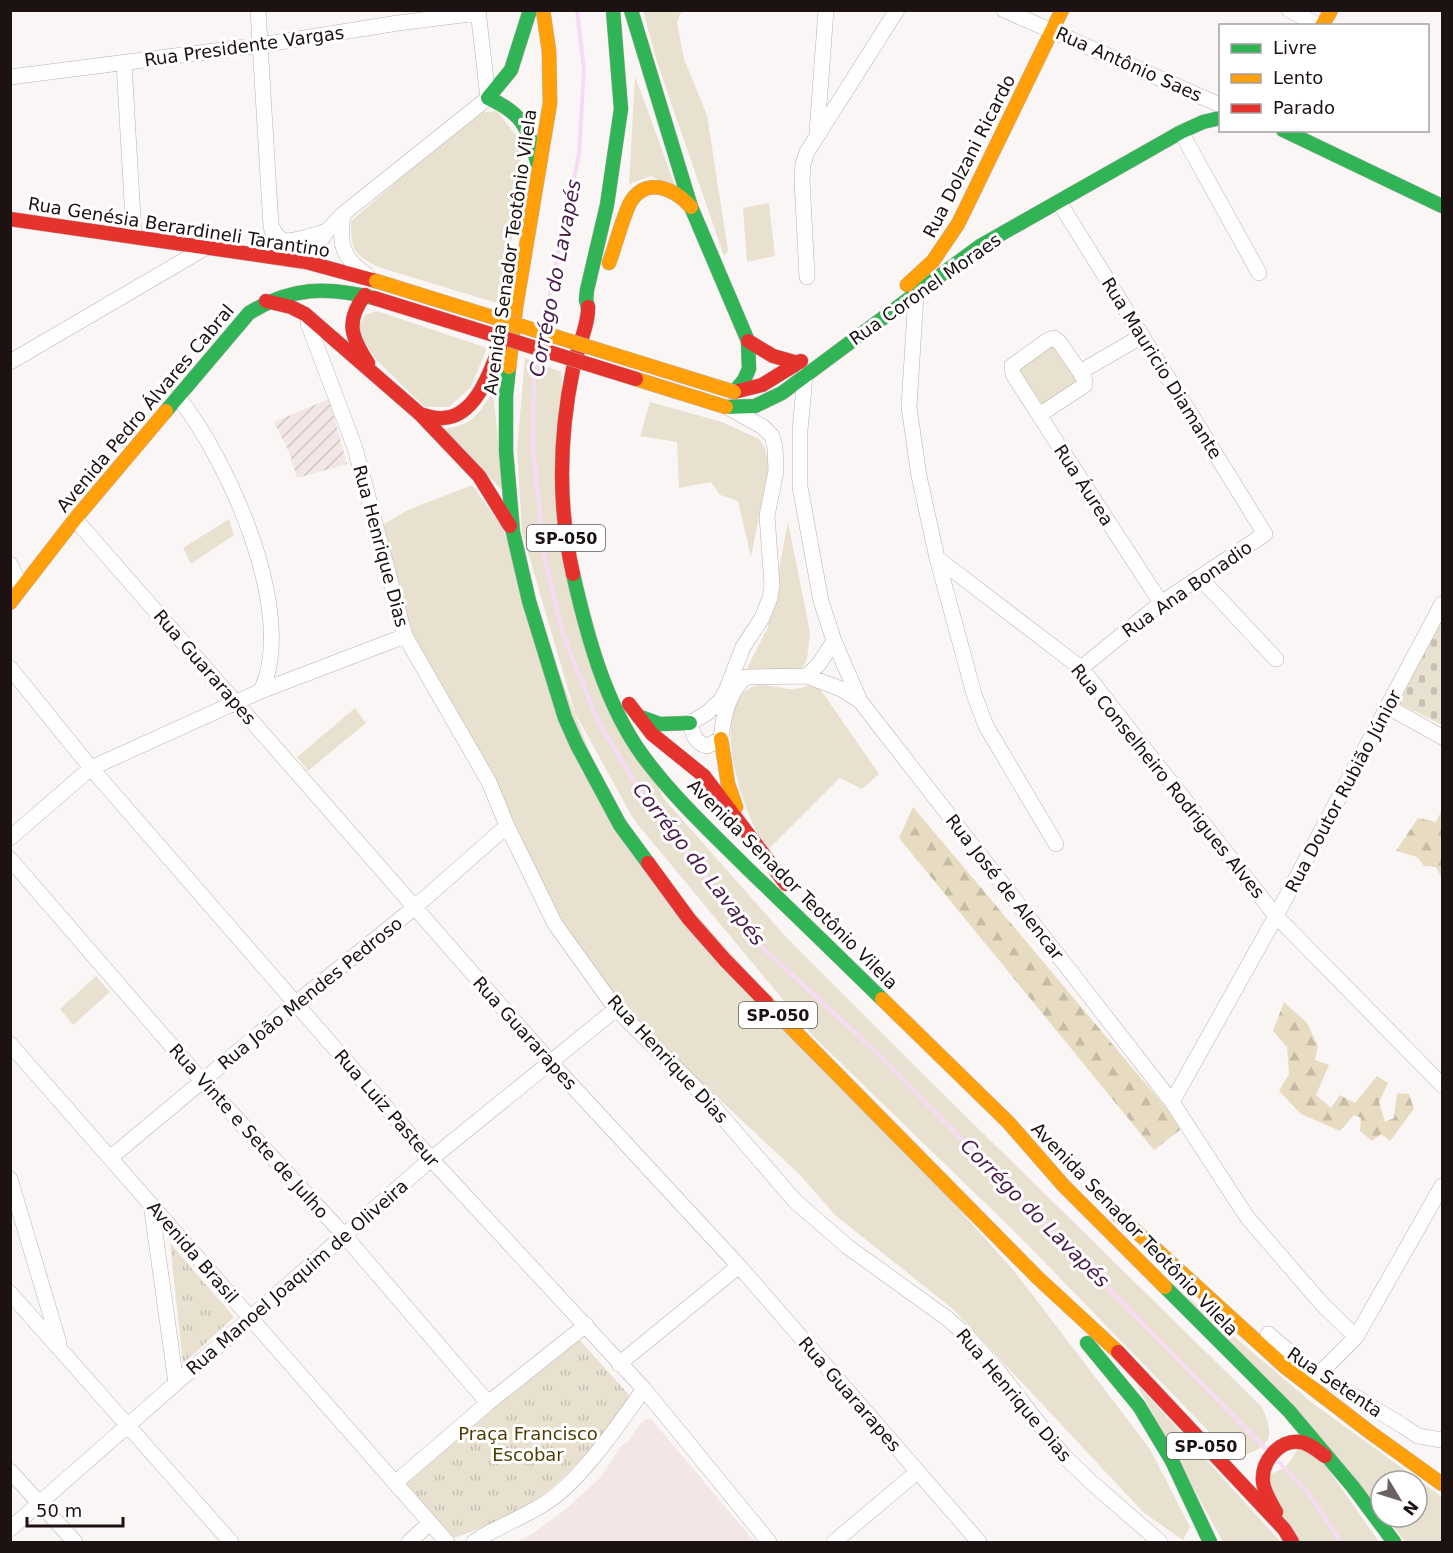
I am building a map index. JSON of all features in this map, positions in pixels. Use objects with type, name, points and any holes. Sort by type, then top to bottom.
[{"type":"main road","points":[[530,10],[511,70],[488,98],[506,105],[520,117],[532,136],[539,169]]},
{"type":"main road","name":"Avenida Senador Teotônio Vilela","points":[[543,10],[549,51],[550,103],[516,307],[506,396],[506,451],[513,532],[529,601],[565,718],[591,774],[620,825],[689,919],[725,960],[1038,1278],[1129,1362],[1284,1529],[1292,1542]]},
{"type":"main road","name":"Avenida Senador Teotônio Vilela","points":[[613,10],[621,109],[607,205],[587,290],[586,300],[589,310],[573,368],[561,484],[568,551],[584,621],[614,706],[642,755],[697,819],[1008,1122],[1063,1185],[1289,1411],[1330,1459],[1394,1542]]},
{"type":"main road","points":[[631,10],[691,207],[748,341],[749,372],[734,392]]},
{"type":"main road","name":"Rua Dolzani Ricardo","points":[[734,392],[756,388],[802,369],[821,347],[917,278],[933,261],[958,224],[1062,10]]},
{"type":"main road","points":[[1322,24],[1331,10]]},
{"type":"main road","name":"Rua Coronel Moraes","points":[[370,297],[726,407],[755,406],[768,401],[802,369],[916,294],[980,246],[1181,132],[1203,122],[1219,118]]},
{"type":"main road","points":[[1287,132],[1443,206]]},
{"type":"main road","points":[[589,310],[604,282],[630,203],[636,195],[654,185],[661,186],[679,195],[691,207]]},
{"type":"main road","name":"Rua Genésia Berardineli Tarantino","points":[[10,219],[306,262],[376,281],[734,392]]},
{"type":"main road","points":[[958,224],[959,240],[980,246]]},
{"type":"main road","name":"Avenida Pedro Álvares Cabral","points":[[10,603],[75,519],[249,313],[266,301],[301,290],[332,290],[370,297]]},
{"type":"main road","points":[[370,297],[353,313],[351,327],[355,344],[377,376]]},
{"type":"main road","points":[[266,301],[291,306],[305,314],[420,414],[479,476],[513,532]]},
{"type":"main road","points":[[420,414],[446,418],[471,405],[485,386],[516,307]]},
{"type":"main road","points":[[748,341],[772,356],[802,369]]},
{"type":"main road","points":[[597,662],[652,734],[704,776],[748,836],[799,897]]},
{"type":"main road","points":[[638,716],[660,724],[690,723]]},
{"type":"main road","points":[[721,739],[728,783],[748,836]]},
{"type":"main road","points":[[821,921],[851,955],[868,985]]},
{"type":"main road","points":[[1008,1122],[1068,1170]]},
{"type":"main road","points":[[1108,1206],[1202,1293],[1313,1389],[1443,1484]]},
{"type":"main road","points":[[1038,1278],[1065,1318],[1139,1406],[1172,1461],[1207,1540]]},
{"type":"main road","points":[[1284,1529],[1264,1485],[1265,1466],[1271,1455],[1288,1443],[1301,1442],[1330,1459]]},
{"type":"street","points":[[258,10],[271,226],[277,248],[285,259]]},
{"type":"street","points":[[816,135],[826,10]]},
{"type":"street","points":[[807,277],[802,164],[816,135],[897,10]]},
{"type":"street","name":"Rua Antônio Saes","points":[[1004,10],[1219,104]]},
{"type":"street","points":[[1289,10],[1317,24]]},
{"type":"street","points":[[306,262],[327,231],[343,214],[488,98],[478,12]]},
{"type":"street","name":"Rua Presidente Vargas","points":[[10,77],[261,45],[397,17],[478,12]]},
{"type":"street","points":[[124,63],[134,237]]},
{"type":"street","points":[[1181,132],[1259,273]]},
{"type":"street","name":"Rua Mauricio Diamante","points":[[1059,202],[1265,534]]},
{"type":"street","points":[[343,214],[340,234],[343,250],[354,267],[376,281]]},
{"type":"street","points":[[271,226],[277,236],[283,240],[327,231]]},
{"type":"street","points":[[255,255],[263,246],[271,226]]},
{"type":"street","points":[[10,362],[205,248]]},
{"type":"street","points":[[916,294],[909,407],[919,476],[937,558],[974,694],[986,726],[1056,844]]},
{"type":"street","name":"Rua Henrique Dias","points":[[305,314],[355,448],[405,636],[489,783],[507,826],[555,924],[616,1008],[706,1098],[795,1201],[848,1247],[948,1319],[967,1336],[996,1368],[1063,1455],[1160,1542]]},
{"type":"street","points":[[1039,415],[1084,385],[1085,381],[1080,372],[1142,336]]},
{"type":"street","name":"Rua Áurea","points":[[1080,372],[1054,338],[1012,366],[1013,374],[1161,603]]},
{"type":"street","name":"Rua José de Alencar","points":[[802,369],[800,487],[821,601],[834,641],[860,701],[1172,1102],[1253,1224],[1322,1304],[1356,1336]]},
{"type":"street","points":[[178,398],[222,465],[252,537],[272,631],[267,673],[261,691]]},
{"type":"street","points":[[726,407],[768,431],[775,447],[776,471],[767,516],[772,585],[770,598],[762,618],[743,646],[726,691],[720,701],[707,713],[690,723],[694,736],[702,745],[707,746],[721,739],[729,702],[740,682],[746,677],[807,676],[841,689],[860,701]]},
{"type":"street","points":[[776,471],[792,476],[800,487]]},
{"type":"street","name":"Rua Guararapes","points":[[75,519],[236,701],[414,908],[551,1063],[739,1266],[979,1542]]},
{"type":"street","name":"Rua Ana Bonadio","points":[[1081,668],[1161,603],[1265,534]]},
{"type":"street","name":"Rua Conselheiro Rodrigues Alves","points":[[937,558],[1081,668],[1276,916],[1443,1085]]},
{"type":"street","points":[[10,564],[21,587]]},
{"type":"street","points":[[1200,578],[1276,659]]},
{"type":"street","name":"Rua Doutor Rubião Júnior","points":[[1172,1102],[1276,916],[1443,604]]},
{"type":"street","points":[[10,838],[92,768],[236,701],[405,636]]},
{"type":"street","points":[[807,676],[819,664],[834,641]]},
{"type":"street","name":"Rua Luiz Pasteur","points":[[10,668],[92,768],[432,1159],[619,1365],[644,1389],[769,1542]]},
{"type":"street","points":[[1388,707],[1443,737]]},
{"type":"street","name":"Rua João Mendes Pedroso","points":[[111,1158],[296,1003],[414,908],[507,826]]},
{"type":"street","name":"Rua Vinte e Sete de Julho","points":[[10,859],[202,1082],[344,1235],[488,1403]]},
{"type":"street","name":"Rua Manoel Joaquim de Oliveira","points":[[10,1529],[432,1159],[616,1008]]},
{"type":"street","name":"Avenida Brasil","points":[[10,1044],[447,1542]]},
{"type":"street","points":[[10,1179],[61,1350]]},
{"type":"street","points":[[1319,1374],[1356,1336],[1443,1186]]},
{"type":"street","points":[[151,1204],[176,1383]]},
{"type":"street","points":[[619,1365],[739,1266]]},
{"type":"street","points":[[10,1293],[231,1542]]},
{"type":"street","name":"Rua Setenta","points":[[1202,1293],[1236,1310],[1319,1374],[1418,1436],[1443,1440]]},
{"type":"street","points":[[395,1483],[488,1403],[585,1325]]},
{"type":"street","points":[[474,1542],[546,1503],[573,1480],[615,1430],[644,1389]]},
{"type":"street","points":[[10,1471],[75,1542]]},
{"type":"street","points":[[834,1542],[917,1472]]},
{"type":"street","points":[[409,1542],[430,1523]]},
{"type":"shaded area","points":[[329,399],[347,464],[297,478],[289,452],[274,422]]},
{"type":"shaded area","points":[[651,1419],[755,1542],[516,1542],[532,1534],[566,1509],[601,1477],[621,1446],[629,1441],[639,1425]]},
{"type":"green space","points":[[643,11],[682,11],[677,22],[684,59],[707,115],[728,251],[724,256],[657,62]]},
{"type":"green space","points":[[635,76],[677,191],[651,176],[629,184]]},
{"type":"green space","points":[[497,111],[522,143],[509,266],[497,303],[378,267],[358,254],[353,245],[351,221],[476,113]]},
{"type":"green space","points":[[769,203],[775,256],[747,262],[743,208]]},
{"type":"green space","points":[[377,311],[487,348],[471,387],[449,407],[425,407],[378,362],[357,331],[365,315]]},
{"type":"green space","points":[[1052,343],[1079,384],[1043,406],[1017,367]]},
{"type":"green space","points":[[525,358],[561,372],[578,624],[664,799],[786,937],[1262,1407],[1268,1425],[1269,1438],[1261,1448],[1243,1456],[1221,1444],[1022,1239],[813,1036],[634,820],[575,713],[522,532],[517,449]]},
{"type":"green space","points":[[493,390],[503,491],[441,429],[460,426],[473,418]]},
{"type":"green space","points":[[650,402],[722,422],[759,439],[765,448],[769,465],[751,557],[738,501],[720,495],[711,482],[679,488],[677,442],[640,436]]},
{"type":"green space","points":[[472,485],[503,528],[619,828],[1015,1272],[1150,1449],[1190,1527],[1183,1540],[1144,1513],[954,1310],[835,1215],[800,1175],[619,1005],[559,921],[408,633],[382,525],[408,510]]},
{"type":"green space","points":[[229,519],[234,535],[191,564],[183,548]]},
{"type":"green space","points":[[788,522],[810,632],[807,660],[800,671],[745,672],[768,627]]},
{"type":"green space","points":[[1442,618],[1442,725],[1398,703]]},
{"type":"green space","points":[[816,683],[879,774],[862,789],[840,778],[768,850],[749,815],[734,766],[731,740],[732,717],[739,699],[752,687],[761,685],[796,689]]},
{"type":"green space","points":[[355,708],[366,723],[308,771],[297,757]]},
{"type":"green space","points":[[913,807],[1172,1115],[1180,1130],[1154,1150],[899,838]]},
{"type":"green space","points":[[1442,810],[1441,876],[1436,867],[1424,866],[1417,857],[1396,851],[1418,818],[1436,822]]},
{"type":"green space","points":[[96,976],[110,992],[73,1025],[60,1009]]},
{"type":"green space","points":[[1284,1002],[1307,1023],[1318,1046],[1315,1060],[1329,1065],[1316,1095],[1331,1108],[1340,1095],[1355,1103],[1377,1076],[1388,1083],[1379,1102],[1385,1122],[1394,1118],[1397,1093],[1409,1094],[1414,1109],[1390,1141],[1381,1134],[1372,1141],[1360,1131],[1361,1118],[1354,1115],[1340,1131],[1301,1114],[1279,1091],[1289,1074],[1287,1047],[1273,1031]]},
{"type":"green space","points":[[170,1243],[234,1317],[183,1364]]},
{"type":"green space","points":[[1149,1264],[1311,1402],[1403,1469],[1369,1469],[1369,1497]]},
{"type":"green space","name":"Praça Francisco Escobar","points":[[577,1337],[629,1395],[624,1408],[574,1467],[541,1496],[499,1520],[453,1538],[406,1484]]},
{"type":"green space","points":[[1136,1383],[1281,1542],[1223,1542]]},
{"type":"green space","points":[[1303,1433],[1379,1542],[1298,1542],[1255,1477],[1282,1469],[1296,1452]]},
{"type":"green space","points":[[1429,1488],[1442,1497],[1442,1542],[1405,1542],[1395,1529],[1429,1529]]},
{"type":"waterway","name":"Corrégo do Lavapés","points":[[543,326],[579,154],[584,70],[577,10]]},
{"type":"waterway","name":"Corrégo do Lavapés","points":[[538,354],[534,373],[533,450],[545,559],[563,635],[598,721],[639,789],[752,938],[875,1051],[1265,1448]]},
{"type":"waterway","name":"Corrégo do Lavapés","points":[[1279,1462],[1308,1493],[1341,1542]]},
{"type":"traffic: fast","points":[[530,10],[511,70],[488,98],[508,109],[522,122],[531,140],[537,162]]},
{"type":"traffic: fast","points":[[588,307],[587,290],[607,205],[621,109],[613,10]]},
{"type":"traffic: fast","points":[[631,10],[691,207],[748,341],[749,369],[744,380],[734,392]]},
{"type":"traffic: fast","points":[[726,407],[755,406],[782,393],[980,246],[1181,132],[1203,122],[1219,118]]},
{"type":"traffic: fast","points":[[1287,132],[1442,206]]},
{"type":"traffic: fast","points":[[166,411],[249,313],[265,304],[310,291],[341,292],[374,298]]},
{"type":"traffic: fast","points":[[509,367],[506,396],[506,451],[513,532],[529,601],[565,718],[577,745],[620,825],[648,863]]},
{"type":"traffic: fast","points":[[573,574],[591,645],[608,692],[630,736],[643,756],[667,786],[707,828],[882,999]]},
{"type":"traffic: fast","points":[[638,716],[660,724],[690,723]]},
{"type":"traffic: fast","points":[[1165,1287],[1289,1411],[1353,1487],[1394,1542]]},
{"type":"traffic: fast","points":[[1087,1343],[1139,1406],[1172,1461],[1210,1542]]},
{"type":"traffic: slow","points":[[509,367],[516,307],[550,103],[549,51],[543,10]]},
{"type":"traffic: slow","points":[[907,285],[933,261],[958,224],[1062,10]]},
{"type":"traffic: slow","points":[[1323,24],[1331,10]]},
{"type":"traffic: slow","points":[[609,263],[629,205],[643,190],[651,187],[668,190],[691,207]]},
{"type":"traffic: slow","points":[[376,281],[734,392]]},
{"type":"traffic: slow","points":[[636,379],[726,407]]},
{"type":"traffic: slow","points":[[10,603],[75,519],[166,411]]},
{"type":"traffic: slow","points":[[721,739],[728,784],[736,807]]},
{"type":"traffic: slow","points":[[882,999],[1008,1122],[1063,1185],[1165,1287]]},
{"type":"traffic: slow","points":[[766,1002],[1038,1278],[1118,1352]]},
{"type":"traffic: slow","points":[[1116,1213],[1285,1367],[1442,1484]]},
{"type":"traffic: jam","points":[[10,219],[306,262],[376,281]]},
{"type":"traffic: jam","points":[[365,295],[355,313],[353,329],[354,337],[368,363]]},
{"type":"traffic: jam","points":[[374,298],[636,379]]},
{"type":"traffic: jam","points":[[266,301],[291,307],[305,314],[420,414],[479,476],[510,526]]},
{"type":"traffic: jam","points":[[573,574],[563,498],[563,446],[568,395],[588,307]]},
{"type":"traffic: jam","points":[[420,414],[443,418],[465,409],[474,400],[488,377],[502,341]]},
{"type":"traffic: jam","points":[[748,341],[773,356],[798,363]]},
{"type":"traffic: jam","points":[[734,392],[762,385],[801,361]]},
{"type":"traffic: jam","points":[[629,704],[652,734],[704,776],[786,884]]},
{"type":"traffic: jam","points":[[648,863],[689,919],[766,1002]]},
{"type":"traffic: jam","points":[[1118,1352],[1284,1529],[1292,1542]]},
{"type":"traffic: jam","points":[[1276,1512],[1266,1494],[1263,1482],[1265,1467],[1273,1453],[1285,1444],[1300,1442],[1325,1456]]}]
